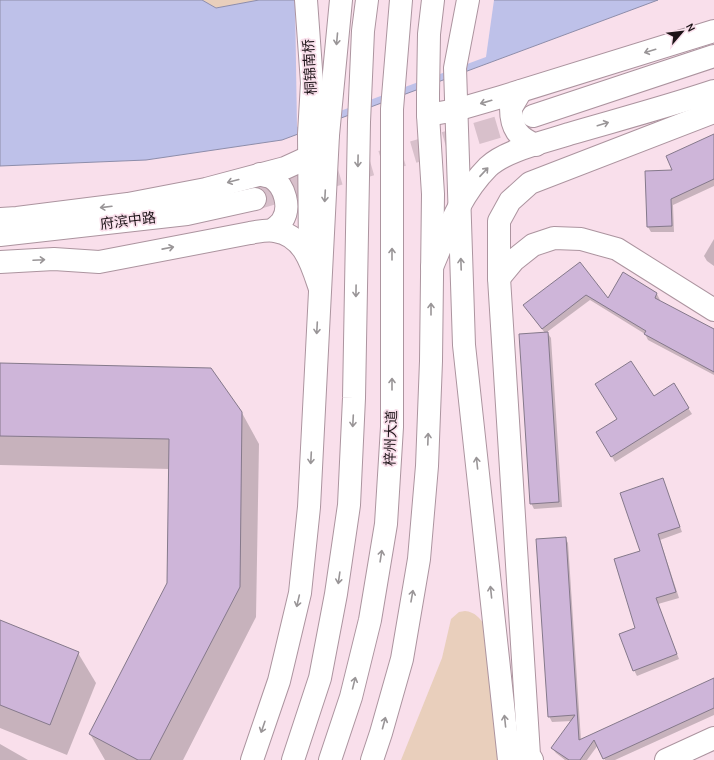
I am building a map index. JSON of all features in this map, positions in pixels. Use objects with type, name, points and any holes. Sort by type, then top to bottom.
[{"type":"main road","name":"桐锦南桥","points":[[306,0],[312,83],[322,133]]},
{"type":"main road","name":"桐锦南桥","points":[[322,133],[341,0]]},
{"type":"main road","points":[[293,760],[320,678],[336,594],[349,505],[354,398],[359,122],[363,31],[366,0]]},
{"type":"main road","name":"梓州大道","points":[[330,760],[351,697],[370,620],[386,524],[392,427],[392,109],[401,0]]},
{"type":"main road","points":[[372,760],[402,659],[419,559],[427,466],[431,361],[433,194],[428,94],[429,34],[434,0]]},
{"type":"main road","points":[[468,0],[455,68],[464,345],[509,760]]},
{"type":"main road","points":[[428,115],[456,110],[522,91],[714,31]]},
{"type":"main road","points":[[533,116],[714,56]]},
{"type":"main road","points":[[522,91],[510,108],[513,124],[518,134],[525,141],[536,145]]},
{"type":"main road","points":[[432,267],[459,204],[473,184],[489,167],[503,156],[714,91]]},
{"type":"main road","points":[[532,760],[529,755],[499,278],[499,221],[510,201],[530,183],[714,112]]},
{"type":"main road","points":[[310,259],[309,157],[322,133]]},
{"type":"main road","points":[[252,760],[279,681],[300,593],[309,507],[320,289],[322,133]]},
{"type":"main road","points":[[0,219],[128,204],[206,189],[285,168],[309,157]]},
{"type":"main road","points":[[260,174],[272,178],[279,185],[285,195],[286,207],[283,220],[273,230]]},
{"type":"main road","name":"府滨中路","points":[[0,235],[187,214],[255,199]]},
{"type":"main road","points":[[0,262],[54,259],[99,262],[250,233],[273,230],[286,234],[299,243],[310,259],[320,289]]},
{"type":"main road","points":[[499,278],[514,260],[533,245],[554,238],[581,239],[617,249],[714,310]]},
{"type":"main road","points":[[666,760],[714,738]]},
{"type":"shaded area","points":[[202,0],[259,0],[216,8]]},
{"type":"shaded area","points":[[465,611],[477,616],[485,626],[498,760],[401,760],[442,658],[451,619],[459,612]]},
{"type":"water","points":[[0,0],[202,0],[216,8],[259,0],[658,0],[282,140],[146,160],[0,166]]},
{"type":"pier","points":[[295,0],[494,0],[486,57],[297,127]]},
{"type":"building","points":[[714,134],[714,179],[671,199],[672,226],[647,227],[645,171],[672,170],[666,156]]},
{"type":"building","points":[[580,262],[608,298],[623,272],[657,293],[655,298],[714,329],[714,372],[644,334],[646,331],[586,295],[542,329],[523,305]]},
{"type":"building","points":[[548,332],[559,502],[530,504],[519,334]]},
{"type":"building","points":[[631,361],[654,396],[674,383],[689,408],[611,457],[596,432],[617,419],[595,384]]},
{"type":"building","points":[[0,363],[211,368],[242,412],[240,587],[150,760],[138,760],[89,734],[167,583],[169,439],[0,436]]},
{"type":"building","points":[[663,478],[680,527],[658,534],[676,592],[656,598],[677,654],[633,671],[619,634],[635,628],[614,559],[640,551],[620,493]]},
{"type":"building","points":[[566,537],[579,740],[714,678],[714,708],[603,759],[594,740],[580,760],[569,760],[551,748],[575,715],[548,717],[536,539]]},
{"type":"building","points":[[0,620],[79,652],[50,725],[0,705]]},
{"type":"tunnel","points":[[255,199],[532,117]]}]
